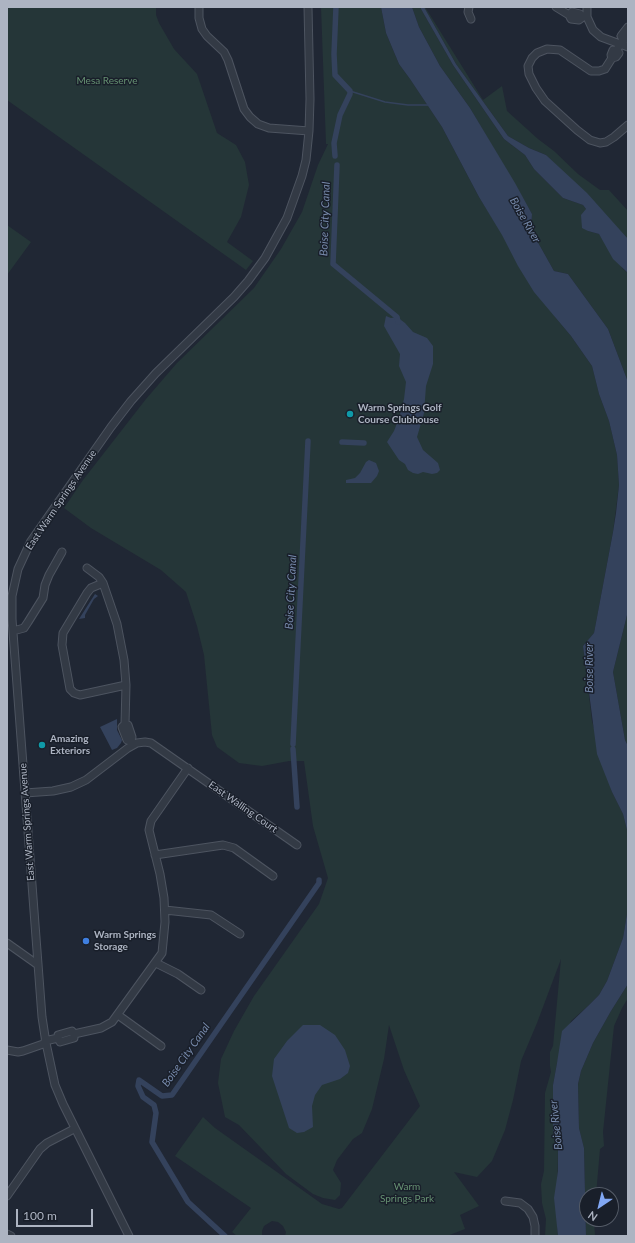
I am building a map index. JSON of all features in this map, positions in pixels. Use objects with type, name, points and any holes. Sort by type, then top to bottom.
[{"type":"street","points":[[199,7],[199,18],[202,29],[207,36],[224,52],[244,109],[250,117],[258,124],[269,128],[310,131]]},
{"type":"street","name":"East Warm Springs Avenue","points":[[129,1236],[74,1128],[55,1085],[45,1042],[13,631],[12,596],[18,570],[25,552],[35,534],[111,428],[156,373],[234,297],[248,281],[265,258],[288,215],[306,160],[310,131],[308,7]]},
{"type":"street","points":[[469,7],[468,12],[471,19]]},
{"type":"street","points":[[556,7],[569,15],[571,19],[579,20],[585,17]]},
{"type":"street","points":[[587,7],[585,17],[593,30],[601,37],[622,43],[628,48]]},
{"type":"street","points":[[622,43],[621,36],[628,27]]},
{"type":"street","points":[[622,43],[613,50],[611,55],[612,58],[605,68],[599,71],[591,71],[560,50],[547,49],[537,53],[532,58],[528,66],[529,74],[545,101],[590,140],[600,143],[606,142],[628,125]]},
{"type":"street","points":[[13,631],[24,628],[43,598],[45,585],[49,575],[62,552]]},
{"type":"street","points":[[25,793],[65,789],[79,784],[132,743],[127,740],[122,727],[125,724],[126,685],[121,642],[112,606],[102,583],[88,568]]},
{"type":"street","points":[[102,583],[91,588],[63,633],[62,645],[70,689],[74,693],[80,695],[126,685]]},
{"type":"street","name":"East Walling Court","points":[[132,743],[151,743],[297,845]]},
{"type":"street","points":[[7,1050],[18,1052],[23,1051],[58,1038],[60,1042],[74,1038],[74,1034],[106,1026],[118,1015],[156,963],[163,947],[164,910],[162,886],[149,825],[188,768]]},
{"type":"street","points":[[155,855],[217,845],[229,846],[273,876]]},
{"type":"street","points":[[164,910],[211,915],[240,934]]},
{"type":"street","points":[[7,943],[38,965]]},
{"type":"street","points":[[156,963],[178,974],[201,990]]},
{"type":"street","points":[[118,1015],[161,1046]]},
{"type":"street","points":[[7,1196],[40,1149],[47,1143],[74,1128]]},
{"type":"street","points":[[505,1202],[520,1203],[528,1208],[533,1217],[535,1236]]},
{"type":"street","points":[[7,1234],[11,1236]]},
{"type":"green space","name":"Mesa Reserve","points":[[7,7],[156,7],[156,15],[159,23],[174,49],[197,74],[217,133],[236,145],[245,162],[249,185],[241,217],[227,242],[253,261],[246,270],[7,100]]},
{"type":"green space","name":"Warm Springs Park","points":[[321,7],[381,7],[386,33],[399,64],[442,127],[479,197],[556,318],[592,366],[599,394],[609,421],[617,455],[619,485],[613,532],[594,633],[583,646],[592,721],[612,792],[623,814],[628,834],[628,908],[623,938],[607,981],[599,995],[571,1021],[557,1063],[553,1085],[553,1133],[558,1147],[558,1236],[545,1236],[546,1219],[542,1203],[541,1184],[544,1171],[545,1093],[551,1072],[550,1052],[553,1046],[561,959],[521,1061],[505,1130],[492,1161],[477,1177],[454,1172],[479,1206],[460,1215],[465,1229],[447,1236],[285,1236],[286,1232],[283,1226],[278,1222],[272,1221],[264,1226],[262,1236],[237,1236],[232,1232],[251,1208],[175,1156],[203,1117],[215,1128],[322,1204],[339,1209],[342,1208],[420,1106],[404,1070],[389,1025],[384,1059],[372,1109],[362,1133],[353,1139],[337,1160],[333,1170],[341,1183],[340,1195],[335,1200],[323,1198],[313,1194],[286,1174],[239,1125],[225,1117],[218,1083],[221,1059],[234,1031],[254,996],[319,904],[328,878],[313,826],[304,761],[289,761],[262,766],[239,763],[217,747],[212,735],[204,655],[197,626],[186,592],[161,570],[91,528],[64,508],[83,480],[146,399],[177,363],[254,288],[281,249],[302,212],[318,165],[328,144],[326,144]]},
{"type":"green space","points":[[412,7],[421,7],[453,65],[504,139],[525,155],[534,169],[563,198],[583,205],[586,209],[588,231],[599,234],[623,269],[628,273],[628,382],[608,329],[568,274],[554,271],[531,230],[532,214],[470,108],[440,66],[419,27]]},
{"type":"green space","points":[[424,7],[483,100],[502,86],[507,111],[538,139],[554,151],[578,174],[600,190],[609,190],[628,211],[628,240],[546,155],[529,148],[508,136],[456,64]]},
{"type":"green space","points":[[7,225],[31,242],[7,275]]},
{"type":"green space","points":[[628,611],[628,746],[625,740],[613,672]]},
{"type":"green space","points":[[628,984],[628,998],[614,1026],[603,1132],[604,1146],[600,1149],[597,1187],[585,1187],[584,1148],[579,1128],[578,1084],[581,1071],[593,1043]]},
{"type":"green space","points":[[586,1227],[594,1227],[595,1236],[586,1236]]},
{"type":"water","name":"Boise River","points":[[381,7],[412,7],[419,27],[440,66],[470,108],[532,214],[531,230],[554,271],[568,274],[608,329],[628,382],[628,611],[613,672],[625,740],[628,746],[628,834],[623,814],[612,792],[597,754],[583,646],[594,633],[616,513],[619,485],[617,455],[609,421],[599,394],[592,366],[571,336],[534,292],[479,197],[442,127],[399,64],[386,33]]},
{"type":"water","points":[[421,7],[424,7],[456,64],[508,136],[529,148],[546,155],[587,193],[628,239],[628,273],[613,259],[599,234],[582,228],[581,215],[586,209],[583,205],[563,198],[534,169],[525,155],[504,139],[453,65]]},
{"type":"water","points":[[386,316],[391,318],[397,317],[413,332],[427,338],[433,346],[433,364],[426,386],[424,413],[417,437],[423,450],[438,463],[440,470],[437,473],[432,474],[423,472],[418,474],[408,470],[387,442],[394,431],[399,418],[404,399],[406,382],[399,366],[400,354],[384,326]]},
{"type":"water","points":[[369,460],[376,463],[379,471],[371,483],[346,483],[346,480],[355,478],[360,473],[366,462]]},
{"type":"water","points":[[95,594],[98,596],[94,599],[85,615],[85,618],[79,619]]},
{"type":"water","points":[[117,719],[117,730],[122,740],[117,748],[112,750],[100,727]]},
{"type":"water","name":"Boise River","points":[[628,908],[628,984],[593,1043],[581,1071],[578,1084],[579,1128],[584,1148],[585,1187],[579,1187],[579,1227],[586,1227],[586,1236],[558,1236],[554,1198],[558,1171],[558,1147],[553,1133],[553,1085],[562,1031],[599,995],[607,981],[623,938]]},
{"type":"water","points":[[303,1025],[320,1025],[335,1035],[345,1050],[350,1066],[348,1073],[340,1079],[322,1085],[315,1095],[312,1106],[313,1127],[304,1132],[297,1133],[289,1128],[272,1076],[274,1059],[287,1041]]},
{"type":"waterway","name":"Boise City Canal","points":[[335,156],[334,143],[340,115],[350,94],[350,91],[335,75],[334,54],[336,7]]},
{"type":"waterway","points":[[350,91],[385,102],[408,105],[428,105]]},
{"type":"waterway","name":"Boise City Canal","points":[[337,165],[333,264],[397,317],[398,322]]},
{"type":"waterway","name":"Boise City Canal","points":[[293,744],[308,441]]},
{"type":"waterway","name":"Boise City Canal","points":[[342,442],[364,443]]},
{"type":"waterway","name":"Boise City Canal","points":[[293,749],[297,807]]},
{"type":"waterway","name":"Boise City Canal","points":[[225,1236],[188,1202],[152,1142],[156,1113],[154,1105],[143,1097],[138,1086],[139,1080],[162,1096],[172,1095],[319,883],[319,880]]},
{"type":"place","name":"Warm Springs Golf Course Clubhouse","points":[[350,414]]},
{"type":"place","name":"Amazing Exteriors","points":[[42,745]]},
{"type":"place","name":"Warm Springs Storage","points":[[86,941]]}]
